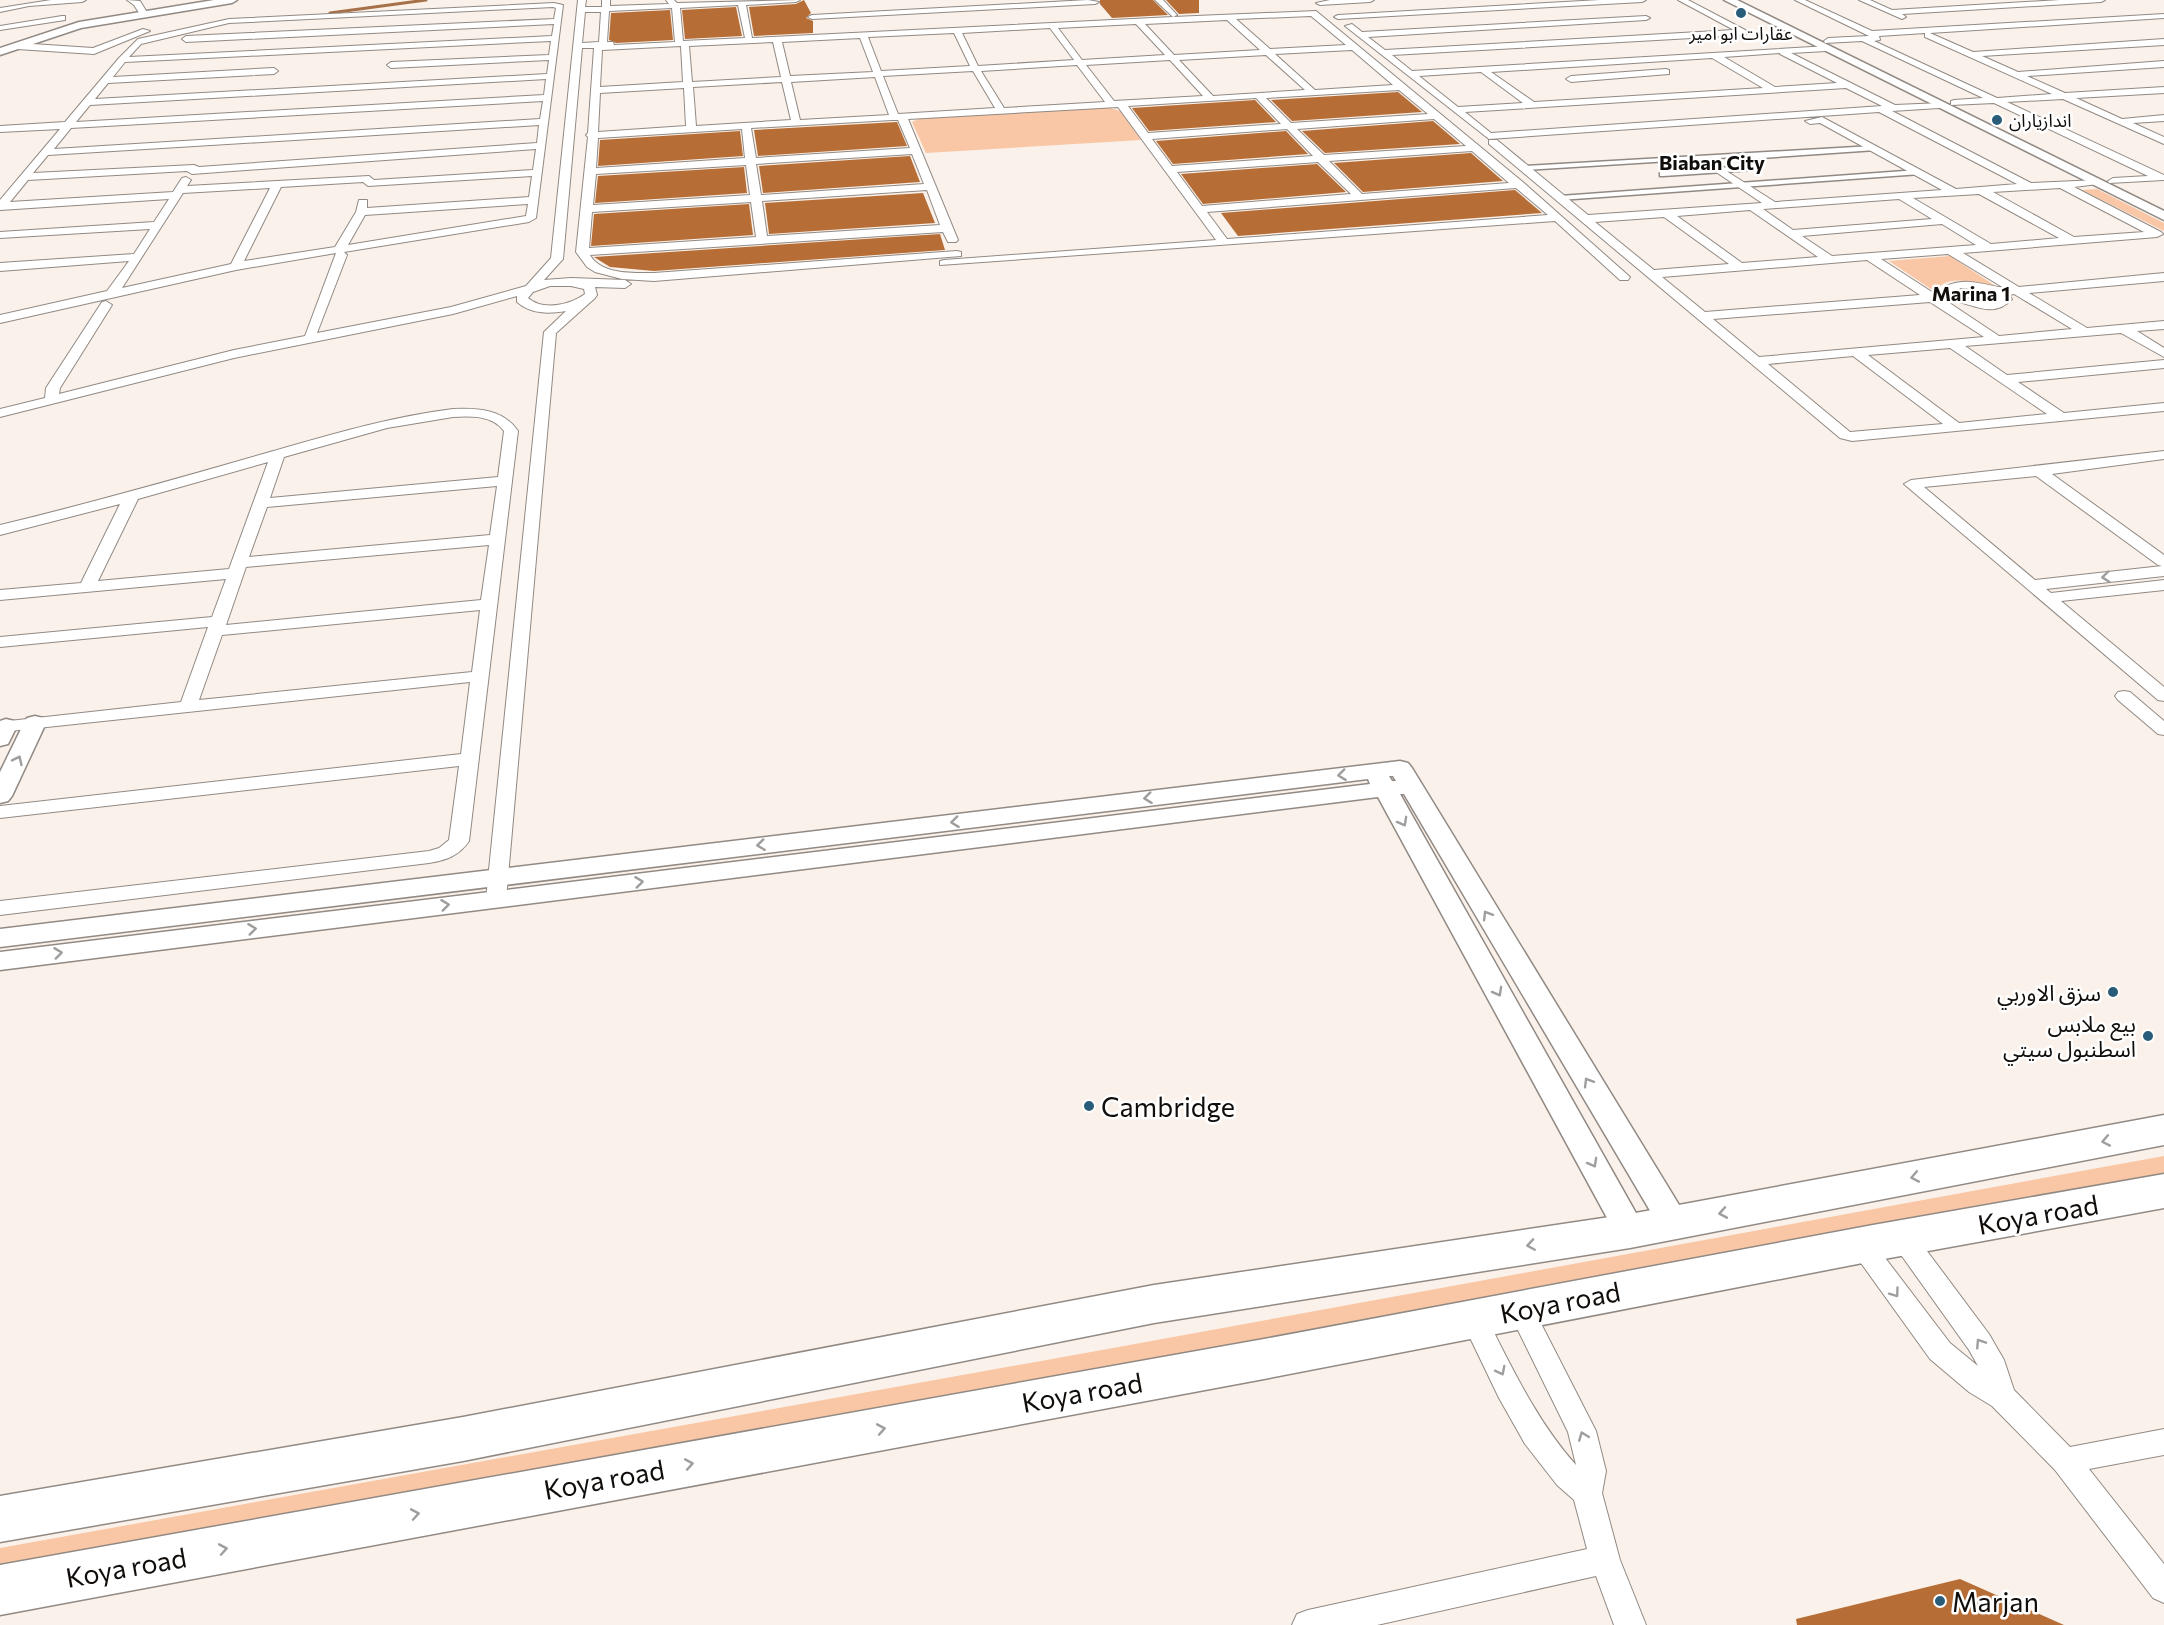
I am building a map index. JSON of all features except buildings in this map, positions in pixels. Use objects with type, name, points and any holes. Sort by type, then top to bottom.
[{"type":"highway","points":[[0,1520],[463,1438],[1154,1304],[1630,1230],[2164,1130]]},
{"type":"highway","name":"Koya road","points":[[0,1590],[1521,1310],[1882,1241],[2164,1191]]},
{"type":"street","points":[[2,8],[82,0]]},
{"type":"street","points":[[131,0],[137,3],[144,14]]},
{"type":"street","points":[[0,52],[70,28],[182,5],[232,0]]},
{"type":"street","points":[[620,9],[649,0]]},
{"type":"street","points":[[550,332],[533,307],[521,299],[557,258],[582,5],[606,5],[620,9],[672,3],[796,0]]},
{"type":"street","points":[[943,0],[975,68],[1001,111]]},
{"type":"street","points":[[957,0],[971,26]]},
{"type":"street","points":[[1159,0],[1173,15]]},
{"type":"street","points":[[1318,1],[1370,0]]},
{"type":"street","points":[[1496,0],[1509,8]]},
{"type":"street","points":[[1338,17],[1642,0]]},
{"type":"street","points":[[1682,0],[1754,37]]},
{"type":"street","points":[[1729,0],[1895,74],[2164,207]]},
{"type":"street","points":[[1744,0],[1880,75],[2164,216]]},
{"type":"street","points":[[1799,0],[1871,34],[2040,28],[2164,18]]},
{"type":"street","points":[[1863,0],[1892,12],[1971,54],[2164,141]]},
{"type":"street","points":[[1916,0],[1940,10]]},
{"type":"street","points":[[1985,0],[2000,6]]},
{"type":"street","points":[[1892,12],[2056,1],[2102,0],[2112,3]]},
{"type":"street","points":[[817,34],[811,13],[948,10],[1094,1],[1109,19]]},
{"type":"street","points":[[1318,1],[1489,136],[1940,105]]},
{"type":"street","points":[[1615,2],[1678,36],[1745,32]]},
{"type":"street","points":[[51,3],[70,28]]},
{"type":"street","points":[[672,3],[677,9],[682,42],[691,129]]},
{"type":"street","points":[[742,3],[748,37]]},
{"type":"street","points":[[0,319],[109,299],[236,266],[340,252],[519,222],[532,216],[560,7],[554,4],[229,21],[138,42],[1,206]]},
{"type":"street","points":[[17,46],[94,51],[147,31],[198,19],[182,5]]},
{"type":"street","points":[[603,45],[606,5]]},
{"type":"street","points":[[579,46],[863,35],[971,26],[1290,9],[1299,6]]},
{"type":"street","points":[[212,21],[306,8]]},
{"type":"street","points":[[2130,10],[2164,25]]},
{"type":"street","points":[[1232,12],[1267,52],[1312,92]]},
{"type":"street","points":[[1558,218],[1223,242],[654,277],[616,274],[598,269],[587,262],[582,252],[591,171],[591,135],[598,48],[748,37],[1052,26],[1232,12],[1313,13],[1520,185],[1558,218],[1624,277]]},
{"type":"street","points":[[344,49],[360,14]]},
{"type":"street","points":[[0,28],[62,18]]},
{"type":"street","points":[[1411,74],[1781,51],[1930,32],[2150,19]]},
{"type":"street","points":[[138,42],[558,21]]},
{"type":"street","points":[[1138,21],[1211,99]]},
{"type":"street","points":[[1052,26],[1080,63],[1146,136],[1223,242]]},
{"type":"street","points":[[1385,54],[1510,46],[1656,26]]},
{"type":"street","points":[[1361,35],[1656,26],[1696,56]]},
{"type":"street","points":[[2040,28],[2050,32]]},
{"type":"street","points":[[863,35],[877,74],[916,151],[959,258]]},
{"type":"street","points":[[122,60],[555,38]]},
{"type":"street","points":[[777,39],[796,123]]},
{"type":"street","points":[[1864,39],[2160,180]]},
{"type":"street","points":[[2069,39],[2107,54]]},
{"type":"street","points":[[1763,41],[1848,85],[2029,187]]},
{"type":"street","points":[[1971,54],[2164,42]]},
{"type":"street","points":[[384,85],[399,46]]},
{"type":"street","points":[[1510,46],[1570,78],[1632,126]]},
{"type":"street","points":[[596,90],[1355,47]]},
{"type":"street","points":[[263,92],[285,52]]},
{"type":"street","points":[[1714,55],[1774,90]]},
{"type":"street","points":[[391,65],[552,57]]},
{"type":"street","points":[[2116,58],[2155,74]]},
{"type":"street","points":[[1644,59],[1676,78]]},
{"type":"street","points":[[2015,74],[2164,64]]},
{"type":"street","points":[[1482,69],[1532,105]]},
{"type":"street","points":[[107,80],[274,71]]},
{"type":"street","points":[[1570,78],[1666,72]]},
{"type":"street","points":[[1880,75],[1895,74]]},
{"type":"street","points":[[88,102],[551,76]]},
{"type":"street","points":[[1685,83],[1703,94]]},
{"type":"street","points":[[1457,110],[1848,85]]},
{"type":"street","points":[[591,135],[1404,87]]},
{"type":"street","points":[[307,124],[323,89]]},
{"type":"street","points":[[1954,103],[2164,90]]},
{"type":"street","points":[[1758,91],[1801,115]]},
{"type":"street","points":[[1260,96],[1359,197]]},
{"type":"street","points":[[0,129],[68,125],[307,124],[548,98]]},
{"type":"street","points":[[1146,136],[1439,117]]},
{"type":"street","points":[[2121,121],[2164,118]]},
{"type":"street","points":[[1954,192],[1822,120],[1493,142],[1845,435],[1852,437],[2164,407]]},
{"type":"street","points":[[48,152],[200,158],[307,124],[383,147],[545,122]]},
{"type":"street","points":[[746,126],[762,240]]},
{"type":"street","points":[[26,177],[200,158],[383,147],[540,146]]},
{"type":"street","points":[[311,337],[311,331],[340,252],[361,212],[369,181],[383,147]]},
{"type":"street","points":[[1170,169],[1476,148]]},
{"type":"street","points":[[1525,168],[1873,148]]},
{"type":"street","points":[[591,171],[916,151]]},
{"type":"street","points":[[1685,189],[1664,174],[1755,168],[1738,157]]},
{"type":"street","points":[[51,401],[53,388],[200,158]]},
{"type":"street","points":[[1691,158],[1742,185],[1773,205]]},
{"type":"street","points":[[1,206],[278,184],[537,172]]},
{"type":"street","points":[[1560,198],[1918,172]]},
{"type":"street","points":[[2113,181],[2160,180]]},
{"type":"street","points":[[1585,219],[2094,182]]},
{"type":"street","points":[[236,266],[278,184]]},
{"type":"street","points":[[2061,184],[2161,236]]},
{"type":"street","points":[[1200,209],[1520,185]]},
{"type":"street","points":[[587,209],[930,187]]},
{"type":"street","points":[[1981,190],[2072,241]]},
{"type":"street","points":[[1901,196],[1988,248]]},
{"type":"street","points":[[361,212],[534,200]]},
{"type":"street","points":[[1752,207],[1830,260]]},
{"type":"street","points":[[1666,213],[1740,267]]},
{"type":"street","points":[[1791,233],[1944,221]]},
{"type":"street","points":[[0,235],[158,225]]},
{"type":"street","points":[[582,252],[947,228]]},
{"type":"street","points":[[1652,274],[2161,236]]},
{"type":"street","points":[[1950,250],[2085,332]]},
{"type":"street","points":[[0,267],[138,257]]},
{"type":"street","points":[[1870,257],[1997,340]]},
{"type":"street","points":[[497,888],[550,332],[591,295],[592,289],[579,283],[557,258]]},
{"type":"street","points":[[0,413],[180,367],[311,337],[453,310],[553,283],[654,285],[959,258]]},
{"type":"street","points":[[1953,296],[1950,289],[1959,285],[1976,285],[2000,292],[2164,277]]},
{"type":"street","points":[[453,310],[560,308],[654,285]]},
{"type":"street","points":[[1702,316],[1953,296],[1966,302],[1993,304],[2006,299],[2000,292]]},
{"type":"street","points":[[1756,361],[2164,325]]},
{"type":"street","points":[[2124,329],[2164,353]]},
{"type":"street","points":[[1953,344],[2061,417]]},
{"type":"street","points":[[1856,352],[1956,427]]},
{"type":"street","points":[[2005,379],[2164,364]]},
{"type":"street","points":[[0,530],[131,497],[278,454],[427,417],[452,413],[475,414],[499,420],[508,426],[510,431],[459,841],[453,849],[443,855],[0,908]]},
{"type":"street","points":[[188,707],[278,454]]},
{"type":"street","points":[[2164,455],[1911,484],[2164,696]]},
{"type":"street","points":[[2039,471],[2164,562]]},
{"type":"street","points":[[261,503],[505,481]]},
{"type":"street","points":[[87,587],[131,497]]},
{"type":"street","points":[[0,595],[498,539]]},
{"type":"street","points":[[2034,585],[2164,571]]},
{"type":"street","points":[[2048,598],[2164,585]]},
{"type":"street","points":[[0,642],[489,604]]},
{"type":"street","points":[[2,731],[35,723],[480,676]]},
{"type":"street","points":[[2124,696],[2164,730]]},
{"type":"street","points":[[0,796],[35,723]]},
{"type":"street","points":[[0,812],[470,759]]},
{"type":"street","points":[[0,938],[497,888],[1390,782]]},
{"type":"street","points":[[1390,782],[1673,1222]]},
{"type":"street","points":[[1390,782],[1630,1230]]},
{"type":"street","points":[[0,961],[497,888]]},
{"type":"street","points":[[1882,1241],[1940,1351],[1979,1383],[2002,1397],[2065,1461],[2164,1588]]},
{"type":"street","points":[[1882,1241],[1979,1342],[1990,1360],[2002,1397]]},
{"type":"street","points":[[1521,1310],[1582,1431],[1592,1471],[1587,1493],[1605,1560],[1630,1625]]},
{"type":"street","points":[[1474,1318],[1538,1441],[1570,1480],[1587,1493]]},
{"type":"street","points":[[2065,1461],[2164,1442]]},
{"type":"street","points":[[1308,1625],[1605,1560]]},
{"type":"shaded area","points":[[1107,107],[1120,111],[1141,140],[926,153],[912,122],[923,117]]},
{"type":"shaded area","points":[[2097,189],[2164,223],[2164,231],[2082,190]]},
{"type":"shaded area","points":[[1950,256],[1994,285],[1956,280],[1942,284],[1937,289],[1931,289],[1889,261]]},
{"type":"shaded area","points":[[2164,1156],[2164,1177],[0,1574],[0,1548]]},
{"type":"waterway","points":[[330,13],[426,0]]},
{"type":"place","name":"عقارات ابو امير","points":[[1741,13]]},
{"type":"place","name":"اندازياران","points":[[1997,120]]},
{"type":"place","name":"سزق الاوربي","points":[[2113,992]]},
{"type":"place","name":"بيع ملابس اسطنبول سيتي","points":[[2148,1036]]},
{"type":"place","name":"Cambridge","points":[[1089,1106]]},
{"type":"place","name":"Marjan","points":[[1940,1601]]},
{"type":"district","name":"Biaban City","points":[[1712,162]]},
{"type":"district","name":"Marina 1","points":[[1971,293]]}]
